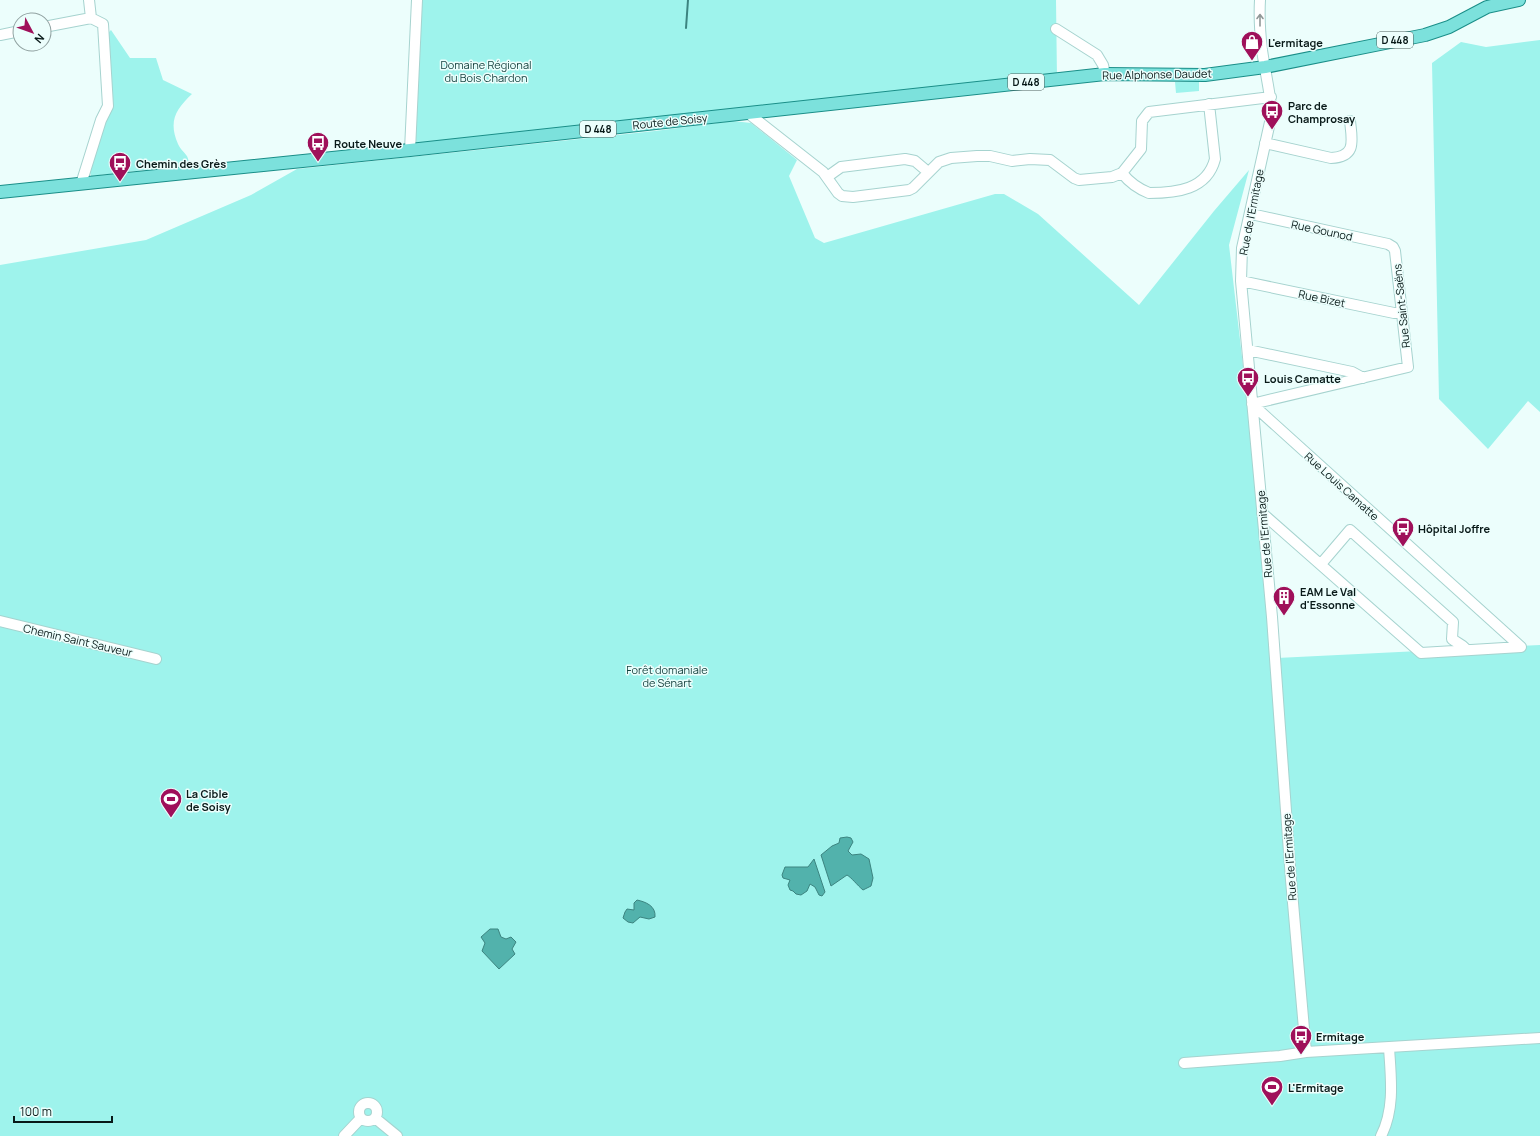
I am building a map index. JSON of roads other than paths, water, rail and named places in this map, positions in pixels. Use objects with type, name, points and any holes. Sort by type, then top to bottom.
[{"type":"main road","name":"Rue Alphonse Daudet","points":[[787,109],[1105,74],[1205,75],[1265,67],[1425,35],[1449,26],[1487,7],[1519,0]]},
{"type":"main road","name":"Route de Soisy","points":[[410,150],[787,109]]},
{"type":"main road","name":"D 448","points":[[0,192],[410,150]]},
{"type":"street","points":[[89,0],[91,18]]},
{"type":"street","points":[[410,150],[416,0]]},
{"type":"street","name":"Rue de l'Ermitage","points":[[1260,0],[1259,23],[1271,97],[1272,113],[1251,214],[1242,248],[1241,281],[1279,708],[1290,880],[1306,1052]]},
{"type":"street","points":[[52,25],[91,18],[103,24],[108,106],[101,120],[81,184]]},
{"type":"street","points":[[1056,29],[1097,55],[1103,65],[1105,74]]},
{"type":"street","points":[[0,35],[12,33]]},
{"type":"street","points":[[748,113],[828,177],[838,193],[847,197],[909,190],[939,162],[946,159],[984,156],[1012,161],[1030,159],[1050,160],[1079,180],[1112,177],[1122,173],[1141,149],[1142,121],[1148,112],[1271,97]]},
{"type":"street","points":[[1122,173],[1126,178],[1149,193],[1196,186],[1214,166],[1215,159],[1209,104]]},
{"type":"street","points":[[1265,143],[1331,158],[1340,158],[1344,156],[1352,144],[1350,121]]},
{"type":"street","points":[[828,177],[841,167],[905,160],[915,161],[928,172]]},
{"type":"street","name":"Rue Gounod","points":[[1251,214],[1388,244],[1393,247]]},
{"type":"street","name":"Rue Saint-Saëns","points":[[1363,378],[1408,367],[1395,251],[1393,247]]},
{"type":"street","name":"Rue Bizet","points":[[1241,281],[1394,313],[1402,312]]},
{"type":"street","points":[[1248,350],[1352,372],[1363,378]]},
{"type":"street","points":[[1252,404],[1363,378]]},
{"type":"street","name":"Rue Louis Camatte","points":[[1252,404],[1521,647],[1466,649]]},
{"type":"street","points":[[1262,513],[1421,653],[1466,649]]},
{"type":"street","points":[[1321,564],[1350,530],[1453,622],[1452,639],[1466,649]]},
{"type":"street","name":"Chemin Saint Sauveur","points":[[0,621],[156,658]]},
{"type":"street","points":[[1184,1063],[1280,1056],[1306,1052],[1540,1038]]},
{"type":"street","points":[[1381,1136],[1387,1124],[1390,1111],[1389,1048]]},
{"type":"street","points":[[366,1104],[375,1107],[377,1112],[375,1118],[367,1121],[361,1118],[359,1114],[360,1108],[366,1104]]},
{"type":"street","points":[[344,1136],[361,1118]]},
{"type":"street","points":[[375,1118],[397,1136]]},
{"type":"waterway","points":[[686,28],[688,0]]},
{"type":"place","name":"L'ermitage","points":[[1252,62]]},
{"type":"place","name":"Parc de Champrosay","points":[[1272,130]]},
{"type":"place","name":"Route Neuve","points":[[318,162]]},
{"type":"place","name":"Chemin des Grès","points":[[120,182]]},
{"type":"place","name":"Louis Camatte","points":[[1248,398]]},
{"type":"place","name":"Hôpital Joffre","points":[[1403,548]]},
{"type":"place","name":"EAM Le Val d'Essonne","points":[[1284,616]]},
{"type":"place","name":"La Cible de Soisy","points":[[171,818]]},
{"type":"place","name":"Ermitage","points":[[1301,1056]]},
{"type":"place","name":"L'Ermitage","points":[[1272,1106]]},
{"type":"park label","name":"Domaine Régional du Bois Chardon","points":[[486,70]]},
{"type":"park label","name":"Forêt domaniale de Sénart","points":[[667,675]]}]
